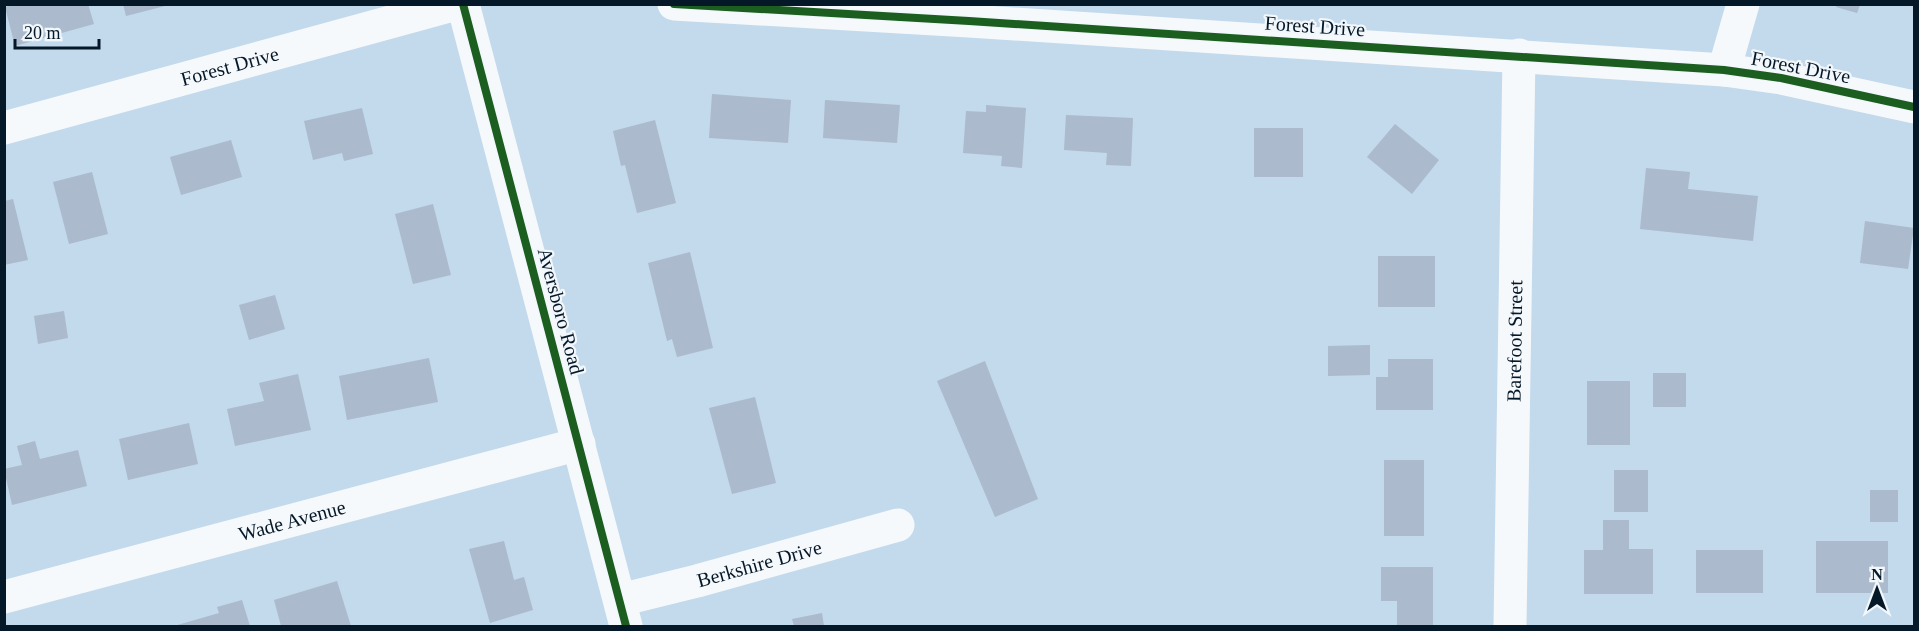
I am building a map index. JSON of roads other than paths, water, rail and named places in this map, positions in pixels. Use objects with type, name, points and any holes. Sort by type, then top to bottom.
[{"type":"street","name":"Forest Drive","points":[[4,128],[456,4]]},
{"type":"street","name":"Aversboro Road","points":[[463,4],[623,613]]},
{"type":"street","name":"Forest Drive","points":[[674,4],[969,13],[1724,69],[1781,78],[1914,106]]},
{"type":"street","points":[[1724,69],[1743,4]]},
{"type":"street","name":"Barefoot Street","points":[[1510,627],[1519,55]]},
{"type":"street","name":"Wade Avenue","points":[[4,597],[579,444]]},
{"type":"street","name":"Berkshire Drive","points":[[623,613],[697,581],[898,525]]}]
